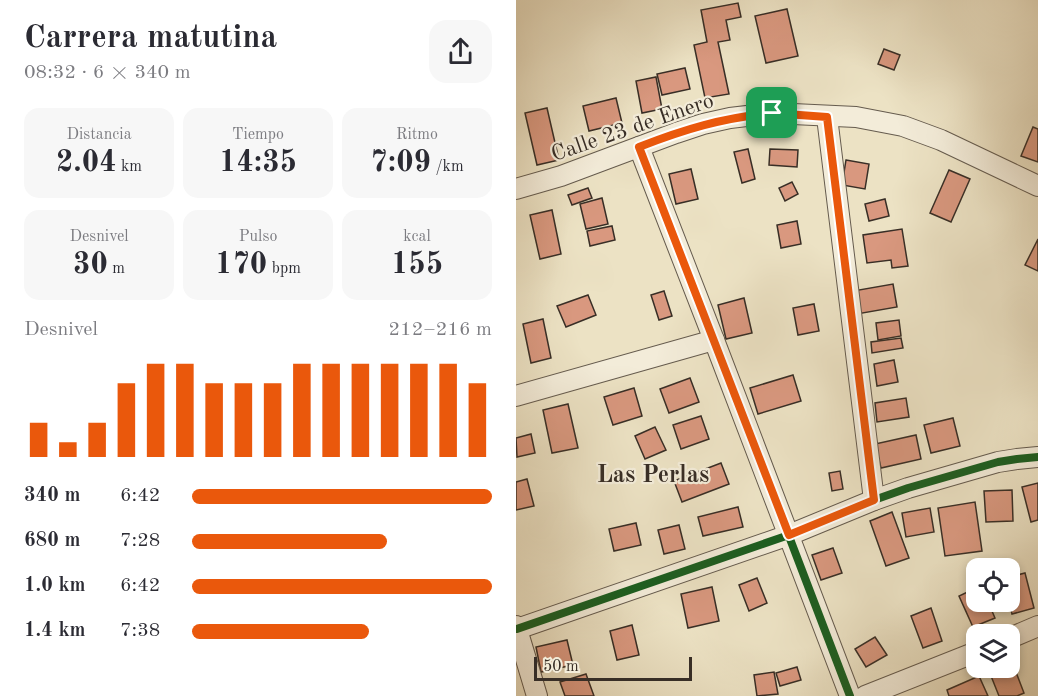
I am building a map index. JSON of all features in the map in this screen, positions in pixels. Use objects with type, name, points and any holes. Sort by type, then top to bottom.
[{"type":"street","name":"Calle 23 de Enero","points":[[516,189],[561,176],[703,124],[772,113],[856,117],[883,122],[922,133],[1038,186]]},
{"type":"street","points":[[827,117],[874,500]]},
{"type":"street","points":[[639,147],[850,696]]},
{"type":"street","points":[[516,396],[714,340]]},
{"type":"street","points":[[537,696],[516,627],[789,535],[908,488],[980,467],[1038,457]]},
{"type":"street","points":[[1020,634],[1038,626]]},
{"type":"street","points":[[865,696],[966,656]]},
{"type":"building","points":[[738,3],[741,17],[726,20],[730,40],[718,42],[729,94],[705,98],[694,45],[707,42],[701,10]]},
{"type":"building","points":[[787,9],[798,56],[766,63],[755,16]]},
{"type":"building","points":[[884,49],[900,55],[894,70],[878,64]]},
{"type":"building","points":[[685,68],[690,89],[662,95],[657,74]]},
{"type":"building","points":[[656,77],[662,109],[642,113],[636,81]]},
{"type":"building","points":[[616,98],[622,123],[589,131],[583,106]]},
{"type":"building","points":[[547,108],[559,160],[537,165],[525,113]]},
{"type":"building","points":[[1033,127],[1038,129],[1038,162],[1021,156]]},
{"type":"building","points":[[748,149],[755,179],[742,183],[734,152]]},
{"type":"building","points":[[770,149],[798,150],[797,167],[769,165]]},
{"type":"building","points":[[846,160],[869,164],[865,189],[842,185]]},
{"type":"building","points":[[691,169],[698,199],[676,204],[669,174]]},
{"type":"building","points":[[949,170],[970,179],[951,222],[930,213]]},
{"type":"building","points":[[792,182],[798,194],[785,201],[779,188]]},
{"type":"building","points":[[588,188],[592,198],[572,205],[568,195]]},
{"type":"building","points":[[602,198],[608,224],[586,229],[580,204]]},
{"type":"building","points":[[885,199],[889,216],[869,221],[865,204]]},
{"type":"building","points":[[552,210],[561,254],[540,259],[530,215]]},
{"type":"building","points":[[797,221],[801,244],[781,248],[777,225]]},
{"type":"building","points":[[612,226],[615,240],[590,246],[587,231]]},
{"type":"building","points":[[902,229],[908,266],[892,268],[891,260],[867,263],[863,235]]},
{"type":"building","points":[[1038,239],[1038,271],[1025,265]]},
{"type":"building","points":[[893,284],[897,307],[857,314],[853,291]]},
{"type":"building","points":[[664,291],[672,316],[659,320],[651,295]]},
{"type":"building","points":[[588,295],[596,315],[566,327],[557,306]]},
{"type":"building","points":[[744,298],[752,333],[726,339],[718,305]]},
{"type":"building","points":[[814,304],[819,331],[798,335],[793,308]]},
{"type":"building","points":[[543,319],[551,358],[531,363],[523,324]]},
{"type":"building","points":[[899,320],[901,336],[878,340],[876,323]]},
{"type":"building","points":[[901,338],[903,348],[872,353],[871,342]]},
{"type":"building","points":[[894,360],[898,382],[877,386],[874,364]]},
{"type":"building","points":[[793,375],[801,401],[758,414],[750,388]]},
{"type":"building","points":[[690,378],[699,402],[669,413],[660,389]]},
{"type":"building","points":[[634,388],[642,416],[613,425],[604,397]]},
{"type":"building","points":[[906,398],[909,417],[877,422],[875,403]]},
{"type":"building","points":[[568,404],[578,448],[552,453],[543,410]]},
{"type":"building","points":[[701,416],[709,439],[681,449],[673,425]]},
{"type":"building","points":[[953,418],[960,446],[931,453],[924,425]]},
{"type":"building","points":[[655,427],[666,450],[645,459],[635,436]]},
{"type":"building","points":[[531,434],[535,453],[517,457],[516,438]]},
{"type":"building","points":[[916,435],[921,459],[881,468],[875,444]]},
{"type":"building","points":[[721,463],[729,484],[682,502],[674,481]]},
{"type":"building","points":[[840,471],[843,489],[832,491],[829,473]]},
{"type":"building","points":[[527,479],[534,506],[516,510],[516,482]]},
{"type":"building","points":[[1038,483],[1038,520],[1031,522],[1022,487]]},
{"type":"building","points":[[1012,490],[1013,521],[986,522],[984,491]]},
{"type":"building","points":[[975,502],[982,551],[945,556],[938,508]]},
{"type":"building","points":[[738,507],[743,527],[703,536],[698,517]]},
{"type":"building","points":[[930,508],[934,532],[906,537],[902,513]]},
{"type":"building","points":[[892,512],[909,558],[886,566],[870,521]]},
{"type":"building","points":[[636,523],[641,545],[614,551],[609,529]]},
{"type":"building","points":[[679,525],[685,549],[664,554],[658,530]]},
{"type":"building","points":[[833,548],[842,573],[821,580],[812,555]]},
{"type":"building","points":[[1025,573],[1034,608],[1020,612],[1020,574]]},
{"type":"building","points":[[757,578],[767,603],[749,611],[739,585]]},
{"type":"building","points":[[712,587],[719,621],[688,628],[681,594]]},
{"type":"building","points":[[966,593],[966,612],[959,596]]},
{"type":"building","points":[[931,608],[942,641],[923,648],[911,616]]},
{"type":"building","points":[[966,612],[992,612],[995,618],[980,624],[972,624]]},
{"type":"building","points":[[632,625],[639,655],[617,660],[610,631]]},
{"type":"building","points":[[875,637],[887,655],[866,667],[855,649]]},
{"type":"building","points":[[567,640],[573,665],[541,672],[536,647]]},
{"type":"building","points":[[797,667],[801,680],[780,686],[776,673]]},
{"type":"building","points":[[774,672],[778,694],[757,696],[754,675]]},
{"type":"building","points":[[586,674],[594,696],[565,696],[560,682]]},
{"type":"building","points":[[974,678],[980,678],[988,696],[949,696],[947,690]]},
{"type":"building","points":[[992,678],[1018,678],[1024,693],[1017,696],[999,696]]},
{"type":"cycle path","points":[[639,147],[850,696]]},
{"type":"cycle path","points":[[517,629],[789,535],[908,488],[998,462],[1038,457]]},
{"type":"district","name":"Las Perlas","points":[[653,474]]},
{"type":"route","points":[[772,113],[827,117],[874,500],[789,535],[639,147],[703,124],[772,113]]}]
